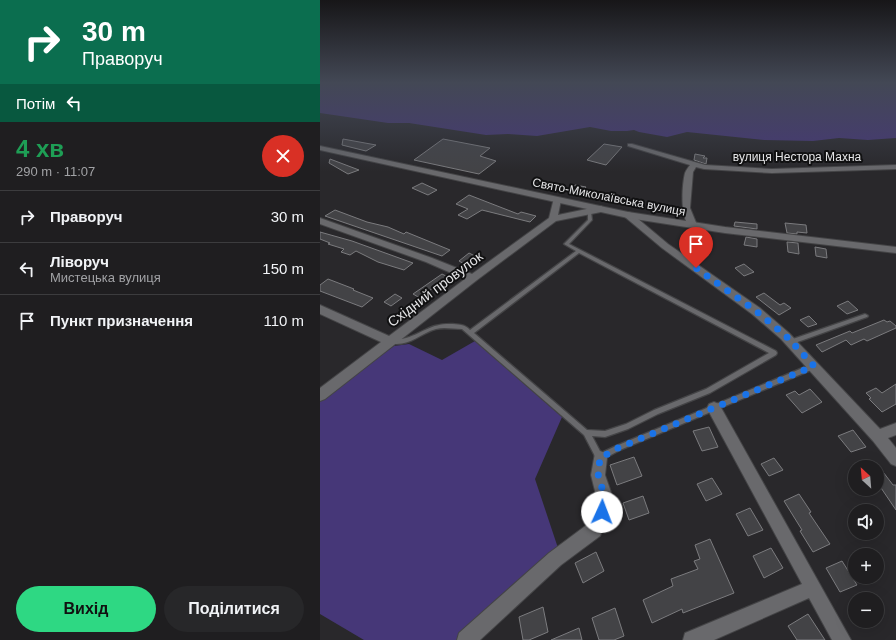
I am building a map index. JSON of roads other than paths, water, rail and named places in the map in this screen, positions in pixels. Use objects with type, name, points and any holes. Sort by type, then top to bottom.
[{"type":"street","name":"вулиця Нестора Махна","points":[[630,145],[704,167],[772,171],[896,167]]},
{"type":"street","name":"Свято-Миколаївська вулиця","points":[[320,148],[628,215],[792,239],[896,250]]},
{"type":"street","points":[[694,164],[689,172],[686,208],[694,225]]},
{"type":"street","points":[[557,200],[553,219],[601,210]]},
{"type":"street","points":[[628,215],[665,246],[756,311],[792,342],[878,436],[896,459]]},
{"type":"street","name":"Східний провулок","points":[[320,394],[553,219]]},
{"type":"street","points":[[320,222],[429,260],[473,278]]},
{"type":"street","points":[[320,309],[390,341]]},
{"type":"street","points":[[714,408],[842,640]]},
{"type":"street","points":[[878,436],[896,429]]},
{"type":"street","points":[[466,640],[555,559],[594,530],[602,512],[604,495],[598,474],[600,458]]},
{"type":"street","points":[[692,640],[812,588]]},
{"type":"lane","points":[[586,433],[605,434],[628,426],[656,412],[708,390],[774,353],[566,244],[590,220],[589,212]]},
{"type":"lane","points":[[470,333],[579,251]]},
{"type":"lane","points":[[792,342],[865,316]]},
{"type":"lane","points":[[390,341],[397,343],[411,340],[438,327],[463,327],[586,433],[600,458],[618,448],[814,366]]}]
